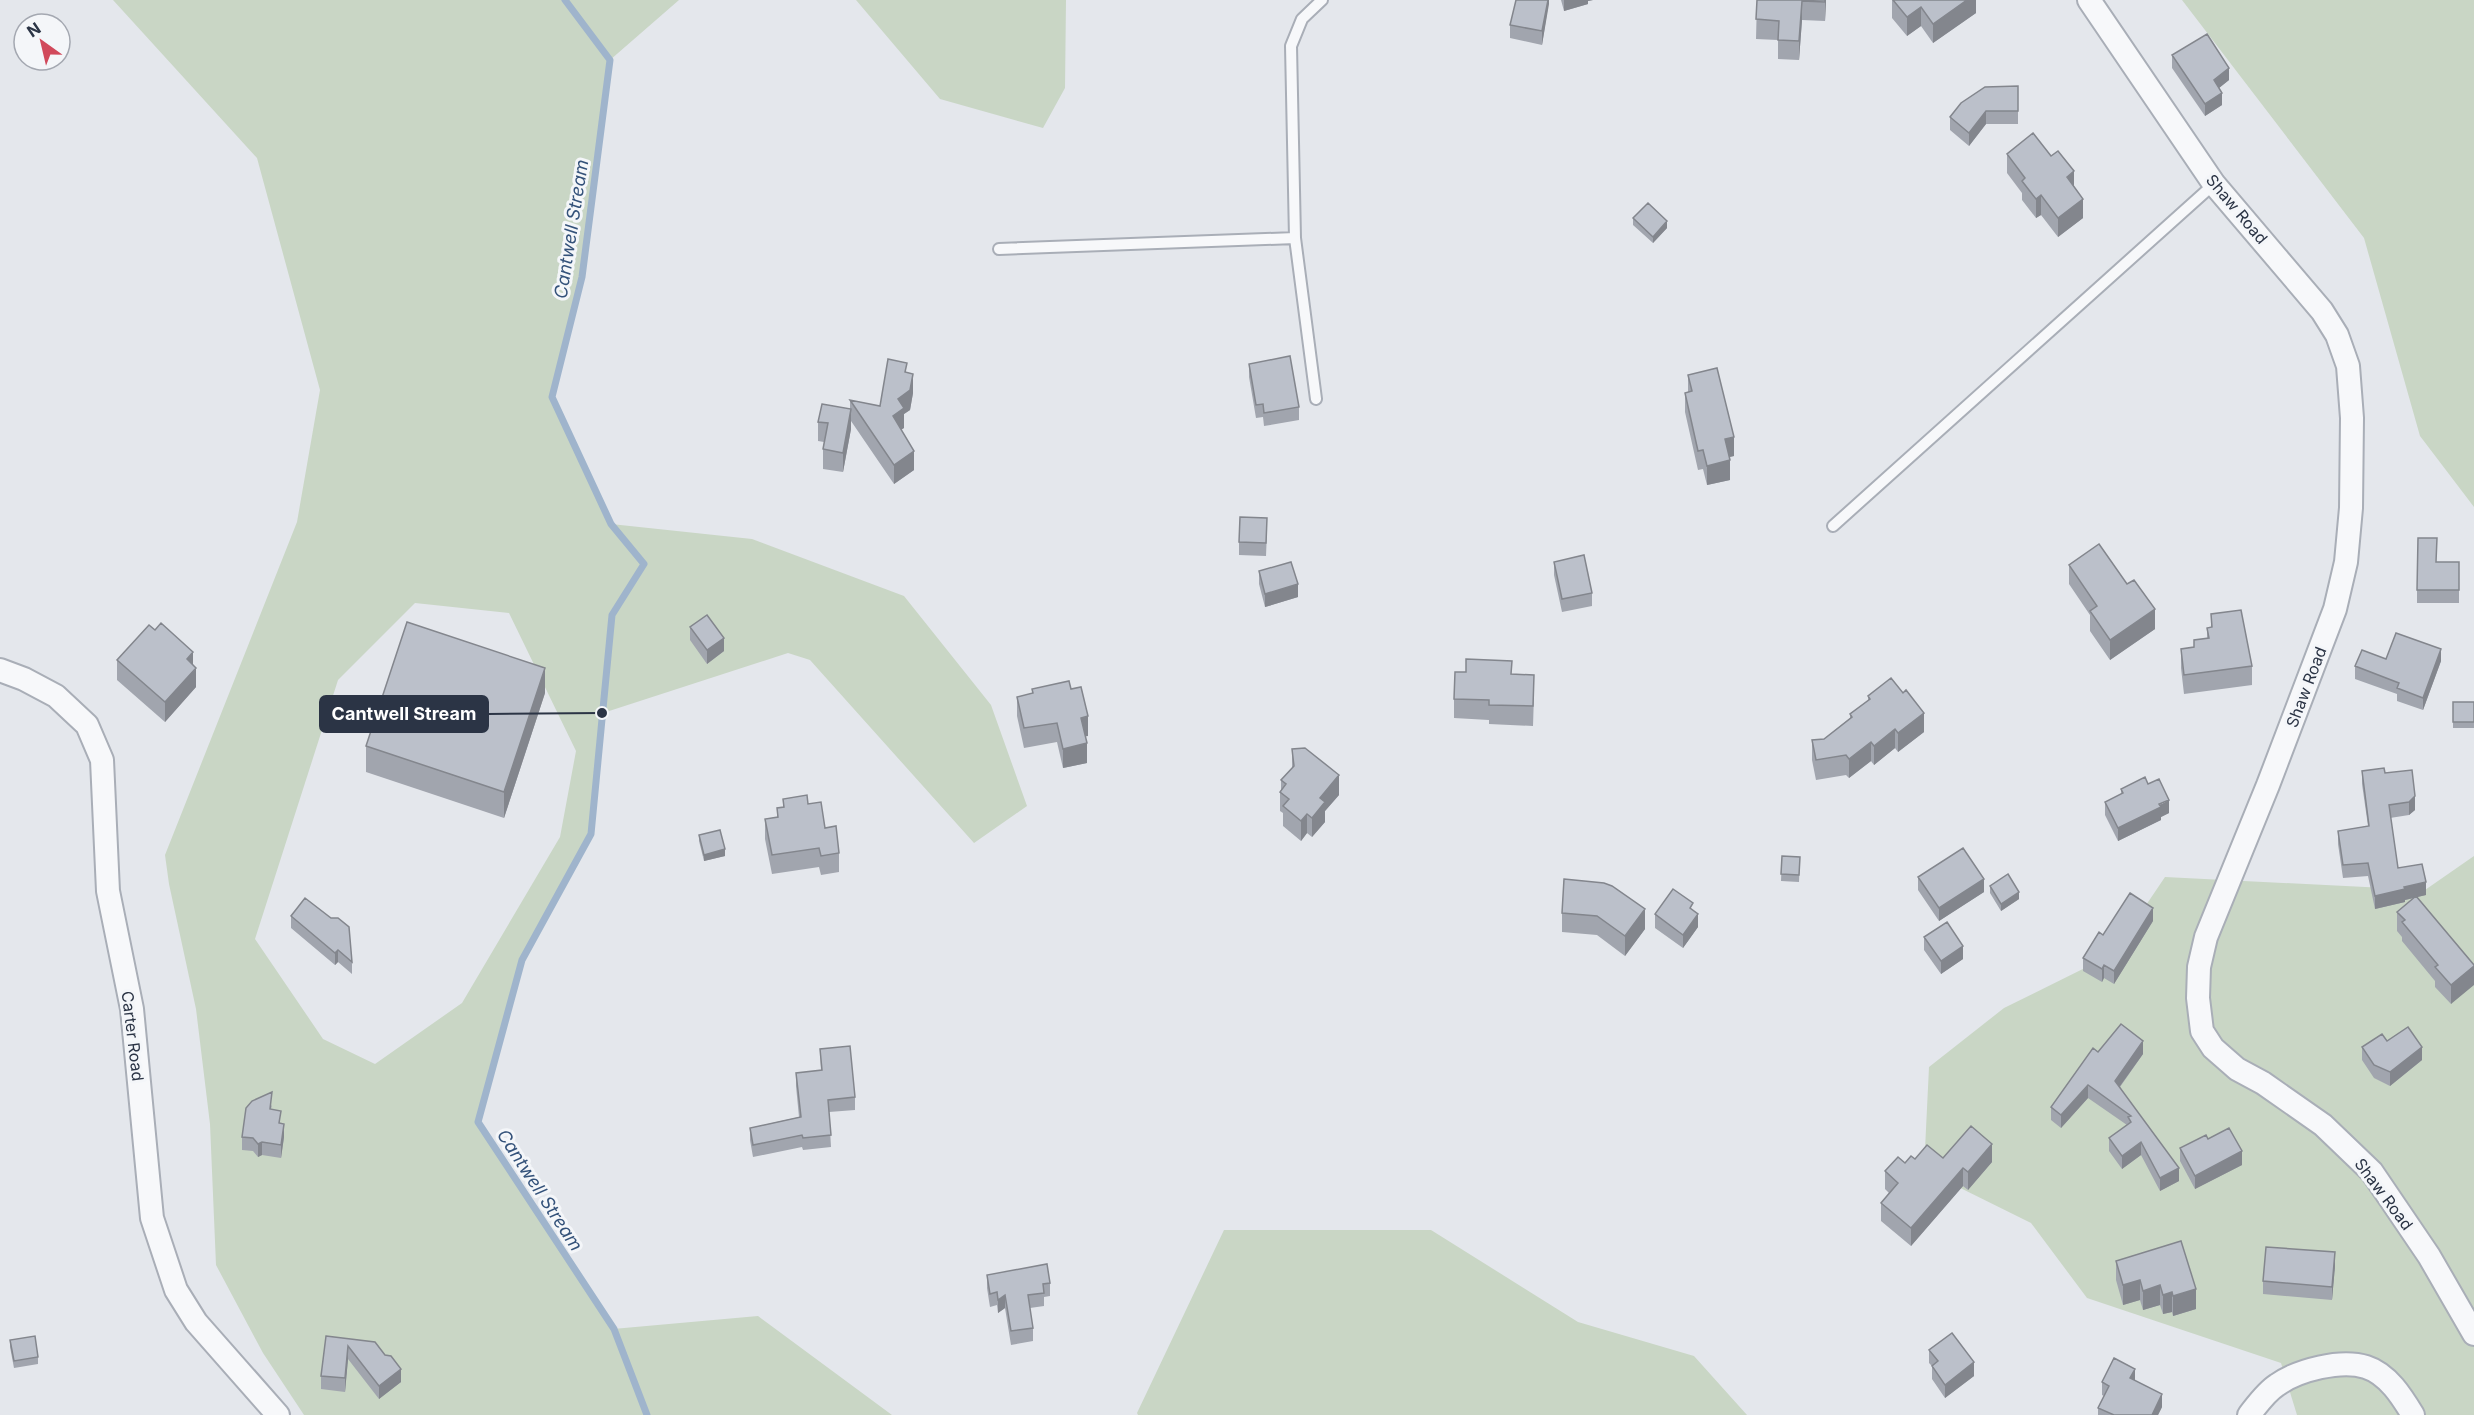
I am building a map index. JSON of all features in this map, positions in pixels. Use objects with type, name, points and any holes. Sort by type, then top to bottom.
[{"type":"street","name":"Shaw Road","points":[[2089,0],[2214,184],[2322,310],[2337,335],[2348,366],[2352,418],[2351,508],[2346,562],[2336,609],[2206,938],[2199,967],[2199,1022],[2213,1048],[2237,1069],[2263,1083],[2323,1125],[2372,1172],[2429,1256],[2474,1334]]},
{"type":"street","name":"Carter Road","points":[[0,670],[24,679],[56,696],[87,725],[102,760],[108,891],[132,1008],[152,1218],[176,1290],[196,1322],[278,1415]]},
{"type":"street","points":[[2249,1415],[2277,1385],[2306,1371],[2336,1364],[2366,1367],[2389,1381],[2414,1415]]},
{"type":"lane","points":[[1316,399],[1295,238],[1291,46],[1302,19],[1322,0]]},
{"type":"lane","points":[[1833,526],[2214,184]]},
{"type":"lane","points":[[999,249],[1295,238]]},
{"type":"green space","points":[[113,0],[679,0],[610,60],[582,277],[552,397],[611,524],[752,539],[904,596],[991,705],[1027,806],[974,843],[810,660],[788,653],[603,713],[591,834],[522,960],[478,1122],[613,1329],[758,1316],[892,1415],[304,1415],[263,1353],[216,1265],[210,1124],[196,1009],[169,884],[165,855],[297,522],[320,390],[257,158]],"holes":[[[415,603],[509,613],[576,751],[560,837],[462,1003],[375,1064],[323,1039],[255,939],[338,680]]]},
{"type":"green space","points":[[856,0],[1066,0],[1065,88],[1043,128],[940,99]]},
{"type":"green space","points":[[2182,0],[2474,0],[2474,507],[2420,436],[2364,238]]},
{"type":"green space","points":[[2474,856],[2474,1415],[2297,1415],[2281,1363],[2087,1298],[2031,1223],[1924,1170],[1929,1067],[2004,1008],[2113,954],[2165,877],[2425,890]]},
{"type":"green space","points":[[1224,1230],[1431,1230],[1578,1322],[1694,1356],[1747,1415],[1138,1415]]},
{"type":"building","points":[[1516,0],[1548,0],[1542,31],[1510,25]]},
{"type":"building","points":[[1757,0],[1825,0],[1825,2],[1802,1],[1799,41],[1778,40],[1779,21],[1756,19]]},
{"type":"building","points":[[1893,0],[1967,0],[1933,24],[1921,7],[1907,17]]},
{"type":"building","points":[[2207,34],[2229,68],[2214,80],[2222,93],[2205,104],[2172,55]]},
{"type":"building","points":[[2018,86],[2018,111],[1986,111],[1969,133],[1950,117],[1961,103],[1985,87]]},
{"type":"building","points":[[2033,133],[2051,156],[2058,151],[2074,171],[2067,177],[2083,199],[2058,218],[2041,195],[2036,199],[2022,181],[2025,178],[2007,154]]},
{"type":"building","points":[[1648,203],[1667,221],[1653,237],[1633,218]]},
{"type":"building","points":[[1290,356],[1299,407],[1264,413],[1263,404],[1256,405],[1249,364]]},
{"type":"building","points":[[888,359],[907,363],[905,372],[913,374],[910,390],[898,399],[904,408],[893,416],[914,451],[894,465],[850,400],[880,406]]},
{"type":"building","points":[[1717,368],[1734,437],[1725,439],[1730,460],[1707,466],[1703,450],[1698,451],[1685,393],[1692,391],[1688,375]]},
{"type":"building","points":[[822,404],[851,409],[843,453],[823,449],[828,423],[818,422]]},
{"type":"building","points":[[1240,517],[1267,518],[1266,543],[1239,542]]},
{"type":"building","points":[[2418,538],[2437,538],[2436,562],[2459,562],[2459,590],[2417,590]]},
{"type":"building","points":[[2099,544],[2127,584],[2134,580],[2155,609],[2110,640],[2090,611],[2097,606],[2069,565]]},
{"type":"building","points":[[1584,555],[1592,593],[1562,599],[1554,562]]},
{"type":"building","points":[[1291,562],[1298,584],[1265,594],[1259,571]]},
{"type":"building","points":[[2241,610],[2252,666],[2184,675],[2181,649],[2194,647],[2194,640],[2209,638],[2207,628],[2212,627],[2211,614]]},
{"type":"building","points":[[707,615],[724,638],[707,650],[690,627]]},
{"type":"building","points":[[407,622],[545,668],[504,792],[366,746]]},
{"type":"building","points":[[161,623],[193,652],[187,659],[196,668],[165,702],[117,660],[149,625],[155,630]]},
{"type":"building","points":[[2396,633],[2441,649],[2423,698],[2397,688],[2399,683],[2355,666],[2362,650],[2386,659]]},
{"type":"building","points":[[1466,659],[1512,661],[1511,674],[1534,675],[1533,706],[1489,705],[1489,700],[1454,699],[1455,672],[1466,672]]},
{"type":"building","points":[[1891,678],[1903,693],[1906,690],[1924,713],[1898,733],[1895,729],[1874,746],[1871,742],[1849,759],[1846,755],[1816,760],[1812,740],[1824,739],[1852,717],[1850,714],[1870,699],[1868,696]]},
{"type":"building","points":[[1069,681],[1071,689],[1081,687],[1088,716],[1081,718],[1087,743],[1063,749],[1057,723],[1024,728],[1017,697],[1033,693],[1032,689]]},
{"type":"building","points":[[2453,702],[2474,702],[2474,722],[2453,722]]},
{"type":"building","points":[[1305,748],[1339,775],[1320,798],[1325,802],[1312,818],[1307,814],[1301,821],[1283,806],[1289,799],[1280,792],[1286,784],[1281,780],[1294,766],[1292,749]]},
{"type":"building","points":[[2384,768],[2385,773],[2412,770],[2415,796],[2409,802],[2389,805],[2398,868],[2422,864],[2426,882],[2375,896],[2368,863],[2343,865],[2338,831],[2369,826],[2362,771]]},
{"type":"building","points":[[2145,777],[2148,784],[2159,779],[2169,800],[2159,804],[2161,807],[2118,828],[2105,802],[2123,793],[2121,789]]},
{"type":"building","points":[[807,795],[808,804],[821,802],[825,828],[836,826],[839,853],[821,856],[819,848],[772,855],[765,819],[778,817],[777,808],[784,807],[783,799]]},
{"type":"building","points":[[720,830],[725,849],[704,855],[699,835]]},
{"type":"building","points":[[1963,848],[1984,879],[1939,908],[1918,877]]},
{"type":"building","points":[[1782,856],[1800,857],[1799,875],[1781,874]]},
{"type":"building","points":[[2008,874],[2019,892],[2001,904],[1990,886]]},
{"type":"building","points":[[1564,879],[1604,883],[1645,909],[1625,936],[1597,916],[1562,913]]},
{"type":"building","points":[[1673,889],[1693,903],[1690,908],[1698,914],[1683,935],[1655,914]]},
{"type":"building","points":[[2130,893],[2153,908],[2114,971],[2104,965],[2102,969],[2083,958],[2099,932],[2103,935]]},
{"type":"building","points":[[2416,896],[2474,965],[2451,985],[2435,967],[2438,965],[2402,922],[2405,920],[2397,912]]},
{"type":"building","points":[[305,898],[331,918],[338,918],[349,927],[352,962],[338,950],[335,953],[291,916]]},
{"type":"building","points":[[1947,922],[1963,946],[1941,961],[1924,937]]},
{"type":"building","points":[[2121,1024],[2143,1041],[2115,1081],[2179,1168],[2160,1178],[2141,1142],[2122,1156],[2109,1138],[2131,1122],[2128,1117],[2131,1116],[2088,1085],[2061,1115],[2051,1107],[2093,1048],[2098,1052]]},
{"type":"building","points":[[2408,1027],[2422,1047],[2390,1072],[2374,1065],[2362,1047],[2382,1034],[2387,1041]]},
{"type":"building","points":[[850,1046],[855,1097],[828,1100],[831,1135],[803,1138],[802,1135],[753,1145],[750,1128],[801,1117],[796,1073],[822,1070],[820,1049]]},
{"type":"building","points":[[272,1092],[270,1109],[281,1111],[279,1123],[284,1124],[281,1145],[262,1142],[258,1144],[253,1138],[242,1137],[246,1108],[252,1101]]},
{"type":"building","points":[[1971,1126],[1992,1144],[1968,1172],[1963,1168],[1911,1228],[1881,1203],[1898,1183],[1885,1171],[1898,1157],[1905,1163],[1911,1156],[1915,1159],[1927,1145],[1943,1158]]},
{"type":"building","points":[[2229,1128],[2242,1151],[2195,1176],[2180,1148],[2206,1135],[2208,1139]]},
{"type":"building","points":[[2181,1241],[2196,1289],[2173,1296],[2172,1292],[2163,1295],[2160,1285],[2143,1291],[2140,1280],[2123,1285],[2116,1261]]},
{"type":"building","points":[[2266,1247],[2335,1252],[2332,1287],[2263,1281]]},
{"type":"building","points":[[1047,1264],[1050,1283],[1043,1284],[1044,1293],[1028,1295],[1033,1328],[1011,1331],[1005,1295],[998,1300],[997,1292],[990,1294],[987,1275]]},
{"type":"building","points":[[1952,1333],[1974,1362],[1945,1385],[1932,1366],[1938,1361],[1929,1350]]},
{"type":"building","points":[[35,1336],[38,1357],[14,1361],[10,1340]]},
{"type":"building","points":[[326,1336],[375,1342],[385,1355],[391,1356],[401,1369],[379,1386],[348,1346],[345,1378],[321,1376]]},
{"type":"building","points":[[2114,1358],[2135,1369],[2130,1378],[2162,1394],[2152,1415],[2114,1415],[2098,1408],[2109,1386],[2102,1382]]},
{"type":"waterway","name":"Cantwell Stream","points":[[565,0],[610,60],[582,277],[552,397],[611,524],[644,564],[612,615],[591,834],[522,960],[478,1122],[614,1329],[647,1415]]},
{"type":"place","name":"Cantwell Stream","points":[[602,713]]}]
